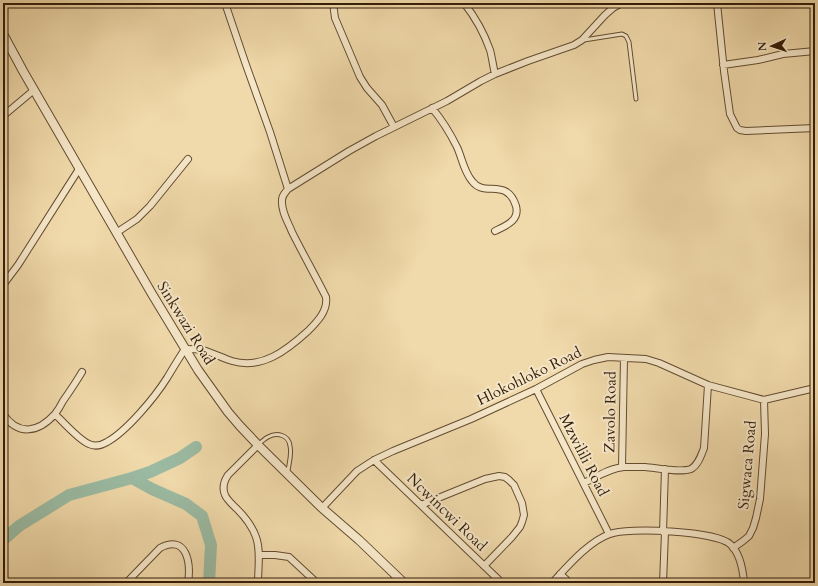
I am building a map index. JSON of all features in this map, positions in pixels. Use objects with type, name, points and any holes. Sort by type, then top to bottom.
[{"type":"street","points":[[225,3],[270,132],[288,189]]},
{"type":"street","points":[[333,3],[335,18],[360,77],[366,88],[382,105],[394,127]]},
{"type":"street","points":[[464,3],[472,14],[487,42],[495,74]]},
{"type":"street","points":[[55,414],[75,434],[89,444],[99,445],[120,433],[138,415],[155,396],[185,349],[202,350],[232,361],[246,363],[262,362],[276,355],[297,341],[323,314],[326,307],[326,297],[287,219],[282,199],[283,195],[288,189],[349,151],[447,101],[481,81],[528,61],[574,45],[582,40],[613,8],[622,3]]},
{"type":"street","points":[[667,3],[678,3]]},
{"type":"street","points":[[717,3],[723,65],[730,114],[737,128],[746,131],[815,128]]},
{"type":"street","name":"Sinkwazi Road","points":[[3,34],[152,294],[198,370],[228,412],[258,445],[322,508],[359,540],[404,583]]},
{"type":"street","points":[[723,65],[758,60],[783,54],[815,51]]},
{"type":"street","points":[[3,116],[34,90]]},
{"type":"street","points":[[432,108],[448,130],[472,182],[476,186],[483,188],[506,191],[510,194],[514,201],[517,209],[515,219],[509,224],[495,231]]},
{"type":"street","points":[[116,233],[137,219],[150,206],[188,159]]},
{"type":"street","points":[[3,285],[18,265],[79,169]]},
{"type":"street","name":"Hlokohloko Road","points":[[322,508],[357,471],[374,460],[471,419],[536,389],[582,364],[594,360],[608,357],[651,360],[708,385],[764,400],[815,388]]},
{"type":"street","name":"Zavolo Road","points":[[622,467],[624,358]]},
{"type":"street","points":[[3,414],[14,426],[22,429],[30,430],[42,425],[55,414],[82,372]]},
{"type":"street","points":[[584,483],[611,470],[622,467],[676,470],[690,469],[697,463],[704,448],[708,385]]},
{"type":"street","name":"Mzwilili Road","points":[[536,389],[609,534]]},
{"type":"street","name":"Sigwaca Road","points":[[733,548],[749,536],[756,518],[760,499],[765,434],[764,400]]},
{"type":"street","points":[[258,445],[228,475],[224,484],[225,495],[246,518],[256,536],[259,556],[258,583]]},
{"type":"street","name":"Ncwincwi Road","points":[[374,460],[502,583]]},
{"type":"street","points":[[663,583],[665,469]]},
{"type":"street","points":[[421,505],[485,479],[499,476],[510,480],[514,485],[522,503],[524,515],[522,522],[512,537],[484,566]]},
{"type":"street","points":[[552,583],[570,563],[600,538],[618,531],[630,530],[707,535],[724,540],[733,548],[740,562],[744,583]]},
{"type":"street","points":[[126,583],[160,548],[173,544],[178,545],[187,555],[189,577],[188,583]]},
{"type":"street","points":[[259,556],[275,555],[288,557],[317,583]]},
{"type":"street","points":[[560,574],[570,583]]},
{"type":"lane","points":[[582,40],[622,34],[626,36],[629,42],[636,99]]},
{"type":"lane","points":[[258,445],[268,437],[275,434],[286,437],[291,446],[288,473]]},
{"type":"waterway","points":[[132,478],[150,472],[180,458],[196,447]]},
{"type":"waterway","points":[[3,540],[19,526],[69,495],[132,478],[152,489],[186,504],[202,516],[211,545],[209,583]]}]
